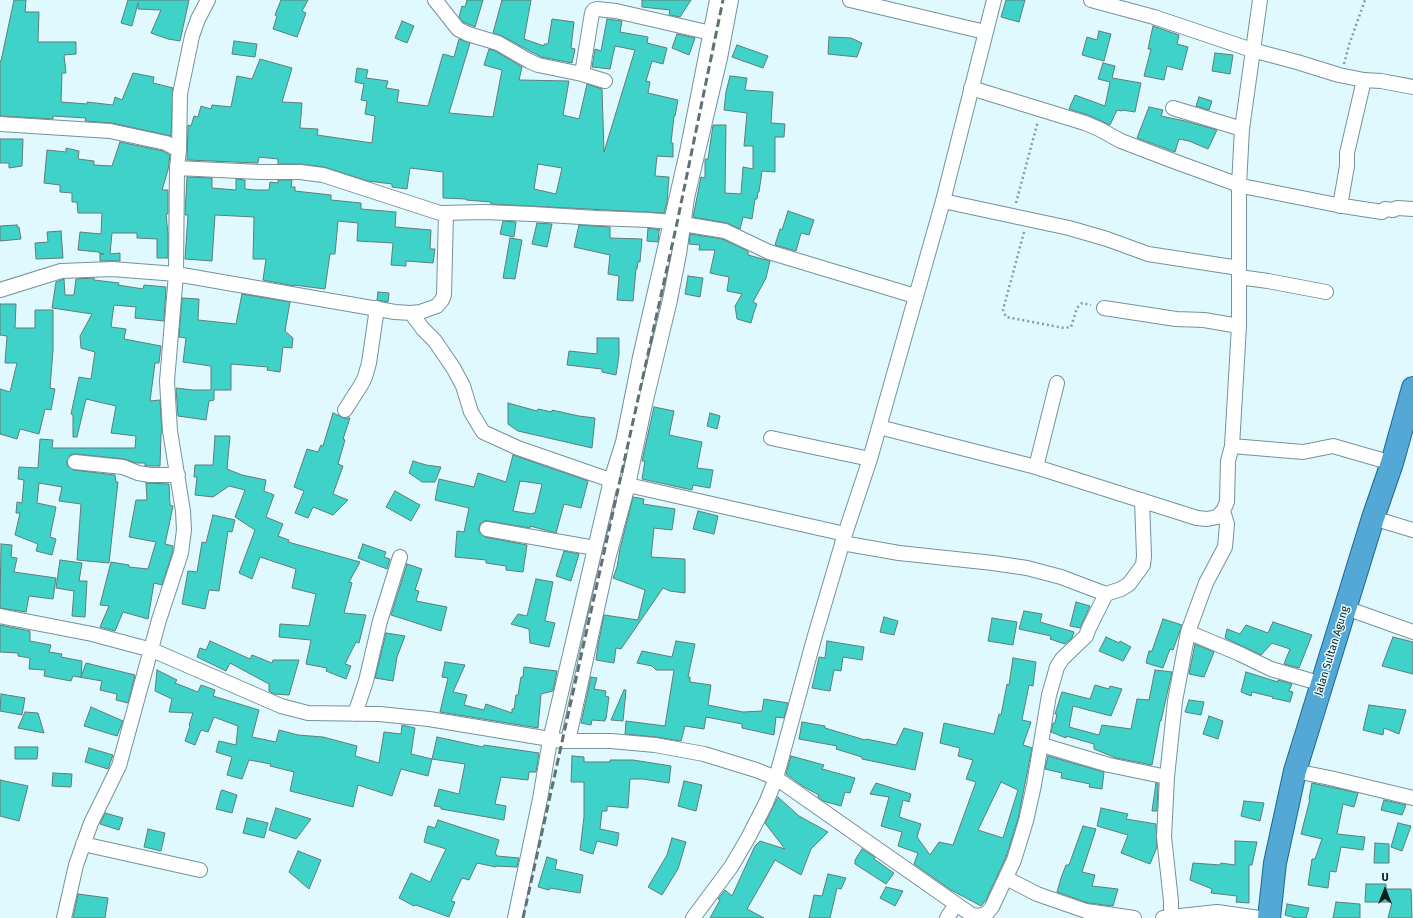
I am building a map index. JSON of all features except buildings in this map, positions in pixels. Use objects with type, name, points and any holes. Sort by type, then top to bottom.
[{"type":"highway","name":"Jalan Sultan Agung","points":[[1269,918],[1275,862],[1295,771],[1392,463],[1413,388]]},
{"type":"street","points":[[64,918],[76,864],[83,844],[91,823],[119,766],[159,620],[181,553],[184,530],[183,511],[170,431],[167,381],[176,274],[177,168],[179,150],[180,94],[192,36],[198,19],[208,0]]},
{"type":"street","points":[[435,0],[458,29],[468,34],[498,43],[538,65],[605,80]]},
{"type":"street","points":[[568,742],[608,559],[628,485],[645,404],[670,300],[679,254],[677,223],[687,152],[717,0]]},
{"type":"street","points":[[515,918],[540,799],[550,740],[610,480],[623,442],[640,357],[677,223],[687,198],[720,58],[731,0]]},
{"type":"street","points":[[850,0],[985,32]]},
{"type":"street","points":[[693,918],[731,867],[766,803],[776,778],[814,639],[843,539],[870,459],[943,201],[994,0]]},
{"type":"street","points":[[1091,0],[1154,17],[1258,52],[1341,76],[1364,80],[1381,80],[1413,87]]},
{"type":"street","points":[[879,427],[1036,467],[1197,518],[1207,520],[1217,517],[1223,511],[1227,502],[1228,461],[1238,446],[1239,326],[1243,275],[1244,186],[1242,129],[1258,52],[1260,0]]},
{"type":"street","points":[[582,74],[592,13],[597,9],[711,33]]},
{"type":"street","points":[[1340,206],[1348,153],[1364,80]]},
{"type":"street","points":[[971,88],[1095,126],[1122,141],[1244,186],[1340,206],[1382,212],[1385,209],[1413,209]]},
{"type":"street","points":[[1174,108],[1242,129]]},
{"type":"street","points":[[0,124],[110,131],[166,143],[179,150]]},
{"type":"street","points":[[177,168],[260,172],[300,172],[322,175],[440,213],[485,212],[649,220],[725,231],[769,252],[915,296]]},
{"type":"street","points":[[943,201],[1069,228],[1107,238],[1148,254],[1326,292]]},
{"type":"street","points":[[0,290],[61,271],[112,269],[176,274],[396,312],[411,313],[432,308],[440,303],[444,295],[446,213]]},
{"type":"street","points":[[345,410],[361,385],[370,363],[377,308]]},
{"type":"street","points":[[1104,308],[1176,319],[1204,320],[1239,326]]},
{"type":"street","points":[[411,313],[423,329],[435,341],[454,368],[463,386],[471,412],[483,432],[518,448],[628,485],[898,553],[993,562],[1027,568],[1061,577],[1106,594],[1121,589],[1129,584],[1143,565],[1142,500]]},
{"type":"street","points":[[1036,467],[1057,382]]},
{"type":"street","points":[[771,438],[870,459]]},
{"type":"street","points":[[1238,446],[1303,452],[1333,446],[1392,463]]},
{"type":"street","points":[[75,462],[123,467],[150,475],[178,475]]},
{"type":"street","points":[[1223,511],[1226,524],[1225,547],[1206,583],[1191,634],[1175,701],[1167,777],[1164,837],[1171,901],[1167,917],[1217,912],[1260,918]]},
{"type":"street","points":[[1374,518],[1413,530]]},
{"type":"street","points":[[487,529],[595,548]]},
{"type":"street","points":[[355,714],[366,681],[380,621],[400,557]]},
{"type":"street","points":[[0,616],[92,634],[152,650],[282,706],[308,713],[379,714],[429,719],[550,740],[568,742],[611,741],[662,746],[704,754],[756,770],[776,778],[972,915],[980,916],[992,907],[1014,860],[1026,821],[1042,745],[1049,695],[1057,667],[1062,659],[1086,636],[1088,628],[1106,594]]},
{"type":"street","points":[[1346,608],[1413,632]]},
{"type":"street","points":[[1191,634],[1240,654],[1271,669],[1322,684]]},
{"type":"street","points":[[1042,745],[1109,765],[1167,777]]},
{"type":"street","points":[[1295,771],[1413,798]]},
{"type":"street","points":[[83,844],[200,870]]},
{"type":"street","points":[[1006,878],[1037,894],[1086,911],[1134,918]]},
{"type":"street","points":[[947,918],[956,904]]},
{"type":"path","points":[[1341,76],[1349,45],[1365,0]]},
{"type":"path","points":[[1012,216],[1042,109]]},
{"type":"path","points":[[1027,219],[1003,310],[1006,317],[1064,328],[1071,327],[1077,308],[1082,303],[1104,308]]},
{"type":"railway","points":[[523,918],[677,223],[723,0]]}]
